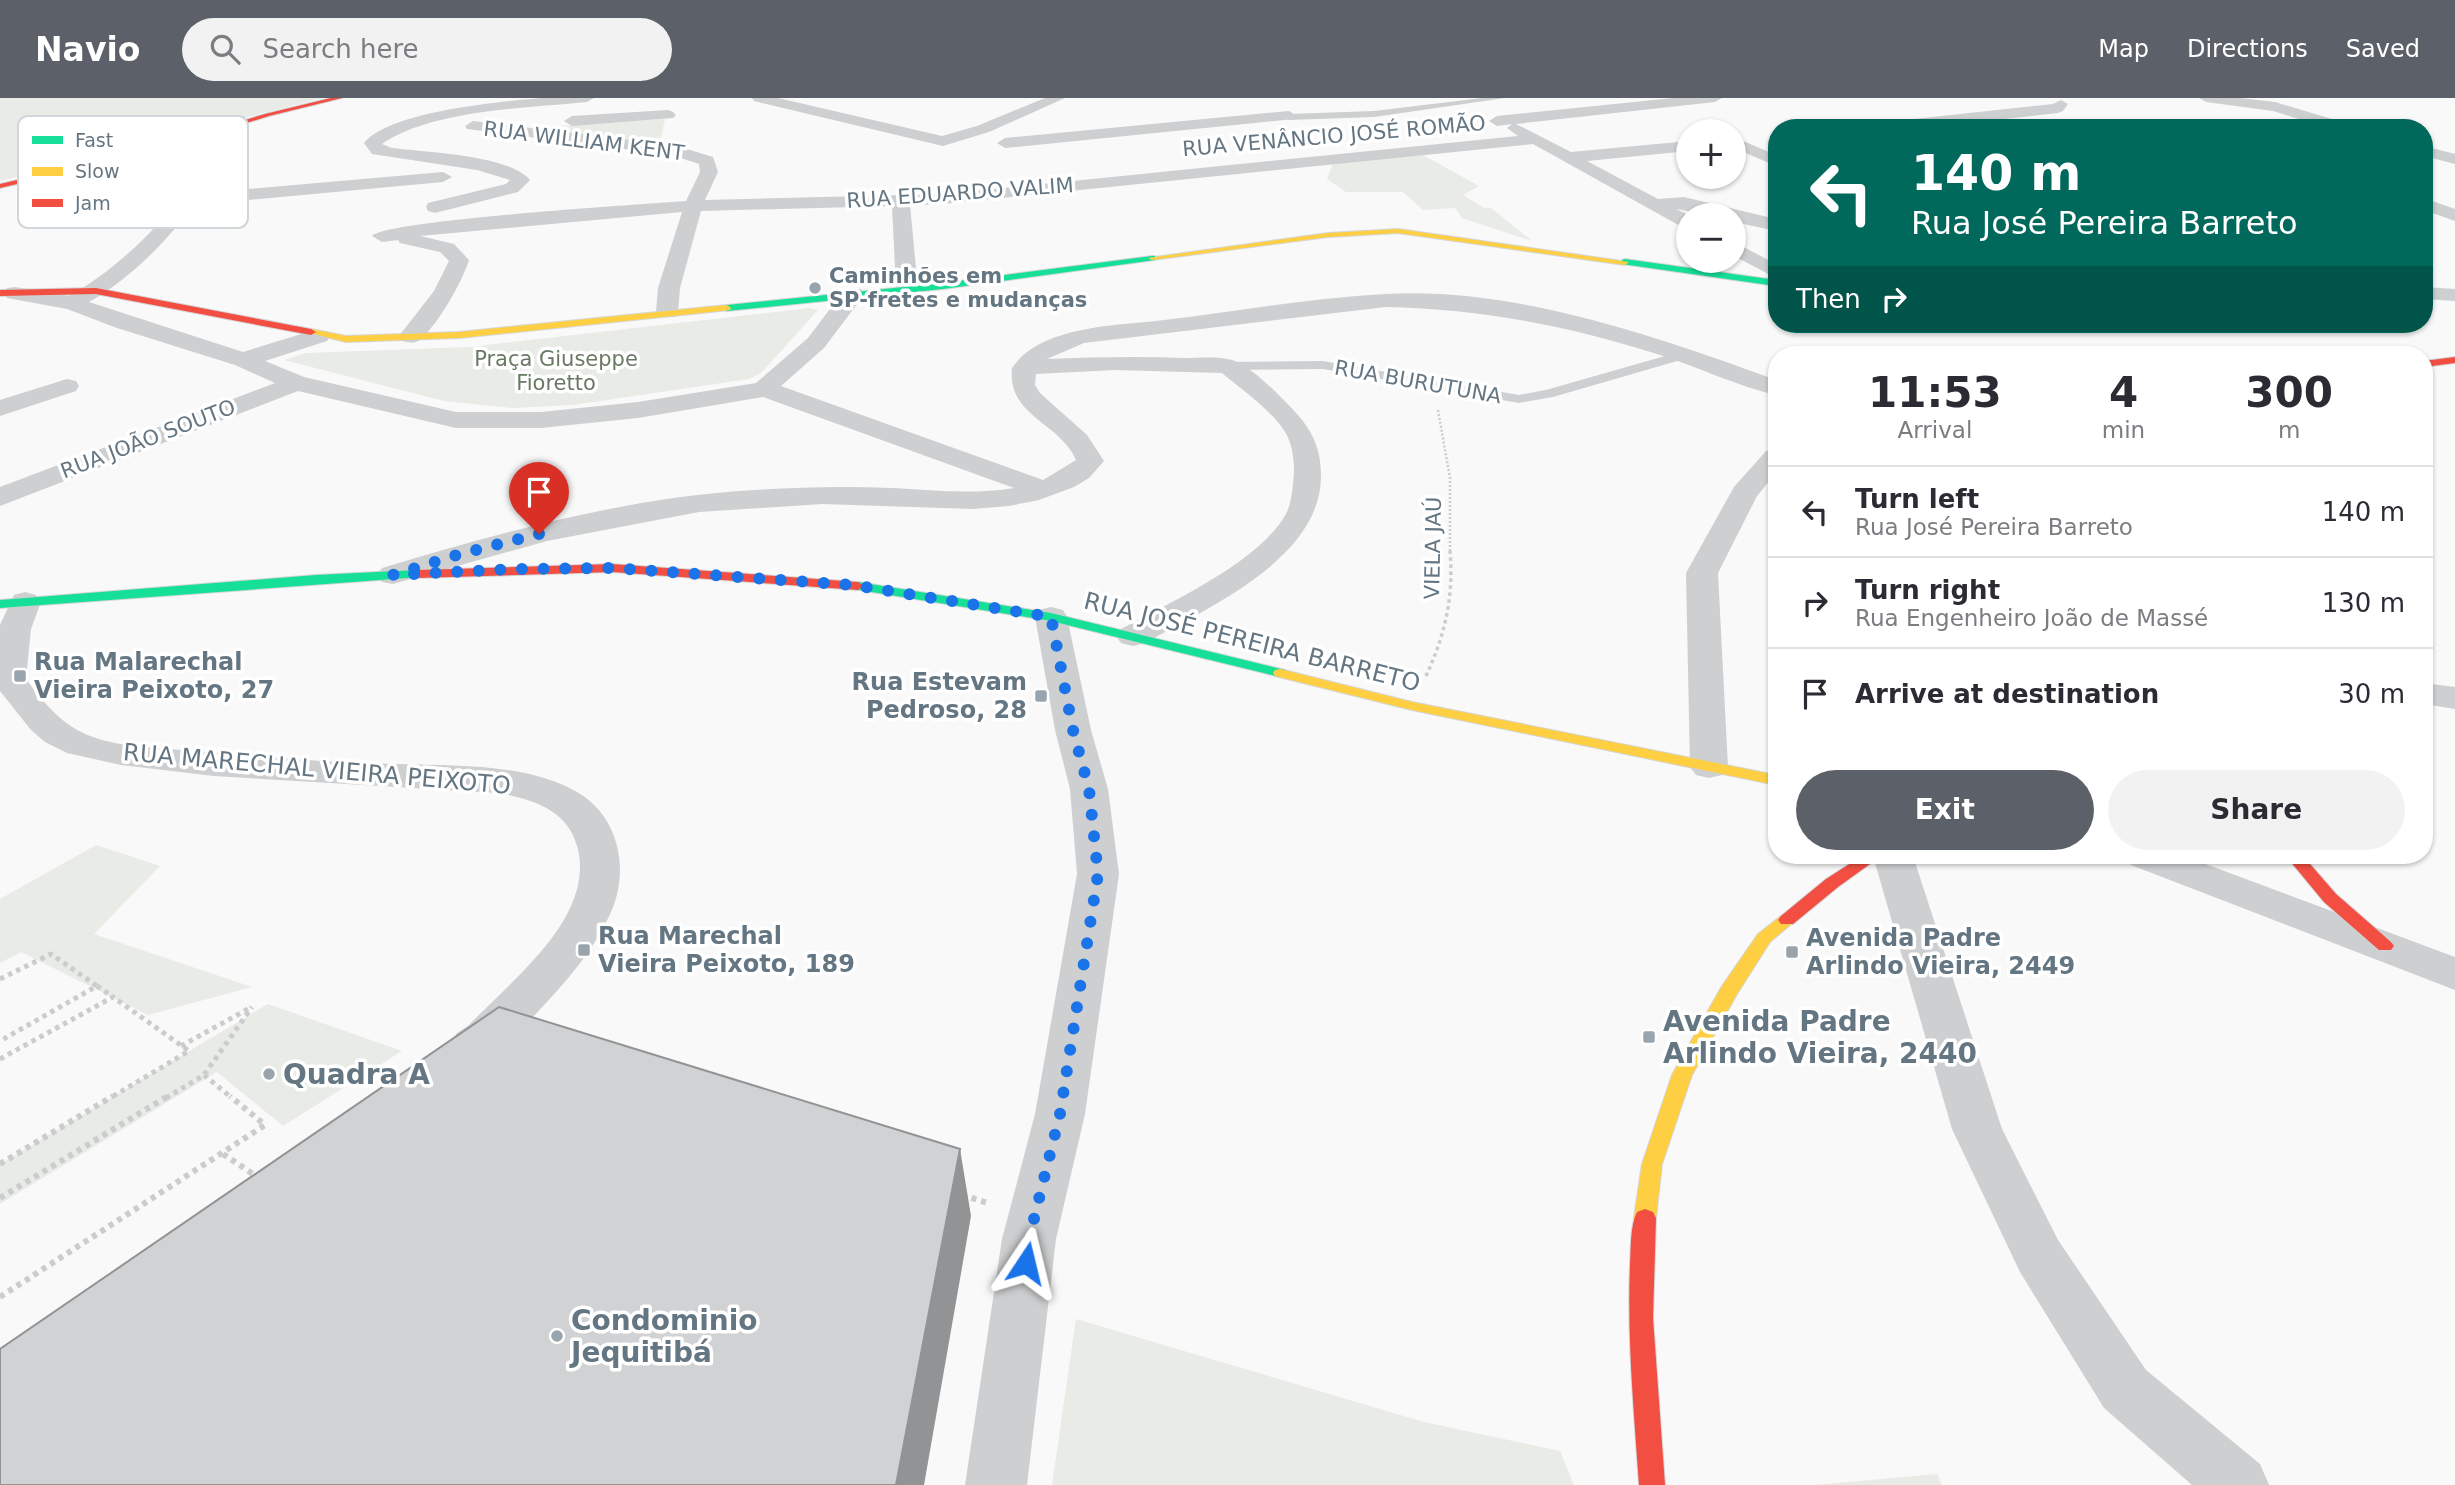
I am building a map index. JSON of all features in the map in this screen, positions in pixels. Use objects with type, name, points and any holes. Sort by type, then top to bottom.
[{"type":"street","points":[[248,121],[339,98]]},
{"type":"street","points":[[422,210],[512,188],[521,180],[508,171],[378,150],[373,143],[379,136],[426,121],[587,98]]},
{"type":"street","points":[[759,98],[938,141],[948,141],[983,129],[1058,98]]},
{"type":"street","name":"RUA VENÂNCIO JOSÉ ROMÃO","points":[[1474,123],[1715,98]]},
{"type":"street","points":[[1960,119],[2058,108],[2061,104],[2045,98]]},
{"type":"street","points":[[2206,98],[2275,107],[2316,119]]},
{"type":"street","points":[[1259,102],[1294,110]]},
{"type":"street","points":[[1294,110],[1301,131]]},
{"type":"street","points":[[1004,143],[1294,110]]},
{"type":"street","points":[[475,127],[668,115]]},
{"type":"street","name":"RUA WILLIAM KENT","points":[[426,121],[674,150],[707,161],[709,172],[693,206],[689,228],[669,288],[667,313]]},
{"type":"street","points":[[1501,121],[1676,216]]},
{"type":"street","points":[[1746,140],[1766,138]]},
{"type":"street","name":"RUA EDUARDO VALIM","points":[[382,236],[463,225],[693,206],[901,201],[1538,139]]},
{"type":"street","points":[[1571,157],[1676,147]]},
{"type":"street","points":[[1746,147],[1768,157]]},
{"type":"street","points":[[2433,153],[2455,159]]},
{"type":"street","points":[[248,195],[508,171]]},
{"type":"street","points":[[0,186],[18,182]]},
{"type":"street","points":[[901,201],[907,289]]},
{"type":"street","points":[[2433,203],[2455,202]]},
{"type":"street","points":[[1653,203],[1676,203]]},
{"type":"street","points":[[2433,207],[2455,215]]},
{"type":"street","points":[[396,216],[370,223],[372,232],[447,247],[459,260],[454,274],[431,311],[410,336]]},
{"type":"street","points":[[1746,218],[1768,223]]},
{"type":"street","points":[[72,303],[96,291],[162,228]]},
{"type":"street","points":[[7,293],[96,291],[346,339],[535,328],[907,289],[1328,235],[1388,232],[1482,241],[1768,282]]},
{"type":"street","points":[[1746,255],[1768,267]]},
{"type":"street","points":[[7,293],[72,303],[125,323],[243,360],[296,383],[456,420],[541,420],[638,410],[764,389],[1042,489]]},
{"type":"street","points":[[764,389],[816,343],[853,294]]},
{"type":"street","points":[[2433,294],[2455,295]]},
{"type":"street","points":[[393,575],[514,539],[699,505],[803,496],[968,501],[997,499],[1069,480],[1082,472],[1090,461],[1079,442],[1059,426],[1023,384],[1024,368],[1040,353],[1080,337],[1411,299],[1458,303],[1528,315],[1686,355],[1768,385]]},
{"type":"street","points":[[243,360],[318,335]]},
{"type":"street","points":[[2433,362],[2455,360]]},
{"type":"street","points":[[1024,368],[1115,363],[1228,366],[1277,410],[1302,439],[1306,454],[1307,485],[1299,517],[1262,556],[1228,580],[1133,636]]},
{"type":"street","name":"RUA JOÃO SOUTO","points":[[0,497],[296,383]]},
{"type":"street","points":[[0,408],[67,386]]},
{"type":"street","points":[[1709,767],[1702,573],[1744,493],[1768,466]]},
{"type":"street","name":"RUA JOSÉ PEREIRA BARRETO","points":[[12,603],[223,585],[513,569],[612,568],[852,585],[1051,617],[1412,706],[1768,778]]},
{"type":"street","name":"RUA MARECHAL VIEIRA PEIXOTO","points":[[12,603],[15,629],[9,679],[31,708],[58,735],[86,746],[122,755],[235,767],[491,782],[530,787],[562,799],[582,814],[597,842],[600,866],[599,891],[579,931],[552,965],[486,1037],[439,1069]]},
{"type":"street","points":[[996,1485],[1029,1239],[1060,1114],[1098,874],[1089,789],[1073,730],[1051,617]]},
{"type":"street","points":[[2433,695],[2455,698]]},
{"type":"street","points":[[1652,1485],[1643,1363],[1641,1254],[1652,1164],[1682,1076],[1729,991],[1764,938],[1832,883],[1861,864]]},
{"type":"street","points":[[1895,864],[1977,1129],[2039,1256],[2124,1389],[2238,1485]]},
{"type":"street","points":[[2166,864],[2455,975]]},
{"type":"street","points":[[2301,864],[2330,898],[2385,946]]},
{"type":"lane","points":[[1294,110],[1374,114],[1448,107],[1502,98]]},
{"type":"lane","name":"RUA BURUTUNA","points":[[1228,366],[1323,365],[1508,398],[1533,397],[1686,355]]},
{"type":"path","name":"VIELA JAÚ","points":[[1412,706],[1442,641],[1452,577],[1449,540],[1450,478],[1433,386]]},
{"type":"path","points":[[0,979],[51,954],[189,1051],[0,1164]]},
{"type":"path","points":[[0,1041],[97,986]]},
{"type":"path","points":[[0,1059],[113,998]]},
{"type":"path","points":[[0,1198],[204,1075],[252,1007],[181,1046]]},
{"type":"path","points":[[0,1297],[265,1125],[204,1075]]},
{"type":"path","points":[[223,1154],[262,1180]]},
{"type":"path","points":[[958,1194],[1035,1217]]},
{"type":"green space","points":[[0,98],[323,98],[248,117],[18,116],[18,177],[0,181]]},
{"type":"green space","points":[[665,119],[660,143],[528,128]]},
{"type":"green space","points":[[1423,155],[1479,186],[1463,195],[1484,208],[1491,208],[1532,241],[1462,218],[1455,208],[1423,210],[1403,192],[1346,192],[1327,179],[1333,163]]},
{"type":"green space","name":"Praça Giuseppe Fioretto","points":[[810,308],[818,310],[761,373],[749,379],[573,405],[512,408],[444,401],[284,360],[306,353],[469,347]]},
{"type":"green space","points":[[96,845],[160,866],[94,934],[252,987],[148,1015],[21,952],[0,963],[0,899]]},
{"type":"green space","points":[[268,1004],[402,1051],[283,1126],[217,1072],[0,1204],[0,1164]]},
{"type":"green space","points":[[1076,1319],[1424,1422],[1560,1451],[1574,1485],[1052,1485]]},
{"type":"green space","points":[[1937,1474],[1942,1485],[1815,1485]]},
{"type":"building","name":"Condominio Jequitibá","points":[[499,1007],[960,1149],[896,1485],[0,1485],[0,1349]]},
{"type":"traffic: fast","points":[[727,308],[943,286],[1152,258]]},
{"type":"traffic: fast","points":[[1625,262],[1768,282]]},
{"type":"traffic: fast","points":[[0,604],[316,579],[417,574]]},
{"type":"traffic: fast","points":[[858,586],[1051,617],[1280,673]]},
{"type":"traffic: slow","points":[[1152,258],[1328,235],[1398,231],[1625,262]]},
{"type":"traffic: slow","points":[[311,332],[346,339],[459,335],[727,308]]},
{"type":"traffic: slow","points":[[1280,673],[1412,706],[1768,778]]},
{"type":"traffic: slow","points":[[1645,1218],[1652,1164],[1682,1075],[1729,991],[1764,938],[1787,920]]},
{"type":"traffic: jam","points":[[248,121],[339,98]]},
{"type":"traffic: jam","points":[[0,186],[18,182]]},
{"type":"traffic: jam","points":[[0,293],[96,291],[311,332]]},
{"type":"traffic: jam","points":[[2433,363],[2455,360]]},
{"type":"traffic: jam","points":[[417,574],[612,568],[858,586]]},
{"type":"traffic: jam","points":[[1787,920],[1832,883],[1861,864]]},
{"type":"traffic: jam","points":[[2301,864],[2330,898],[2385,946]]},
{"type":"traffic: jam","points":[[1645,1218],[1641,1318],[1652,1485]]},
{"type":"place","name":"Caminhões em SP-fretes e mudanças","points":[[815,288]]},
{"type":"place","name":"Rua Malarechal Vieira Peixoto, 27","points":[[20,676]]},
{"type":"place","name":"Rua Estevam Pedroso, 28","points":[[1041,696]]},
{"type":"place","name":"Rua Marechal Vieira Peixoto, 189","points":[[584,950]]},
{"type":"place","name":"Avenida Padre Arlindo Vieira, 2449","points":[[1792,952]]},
{"type":"place","name":"Avenida Padre Arlindo Vieira, 2440","points":[[1649,1037]]},
{"type":"place","name":"Quadra A","points":[[269,1074]]},
{"type":"place","name":"Condominio Jequitibá","points":[[557,1336]]},
{"type":"route","points":[[539,534],[460,554],[393,575],[513,569],[612,568],[852,585],[1051,617],[1073,730],[1089,789],[1098,874],[1060,1114],[1029,1239],[1026,1263]]}]
